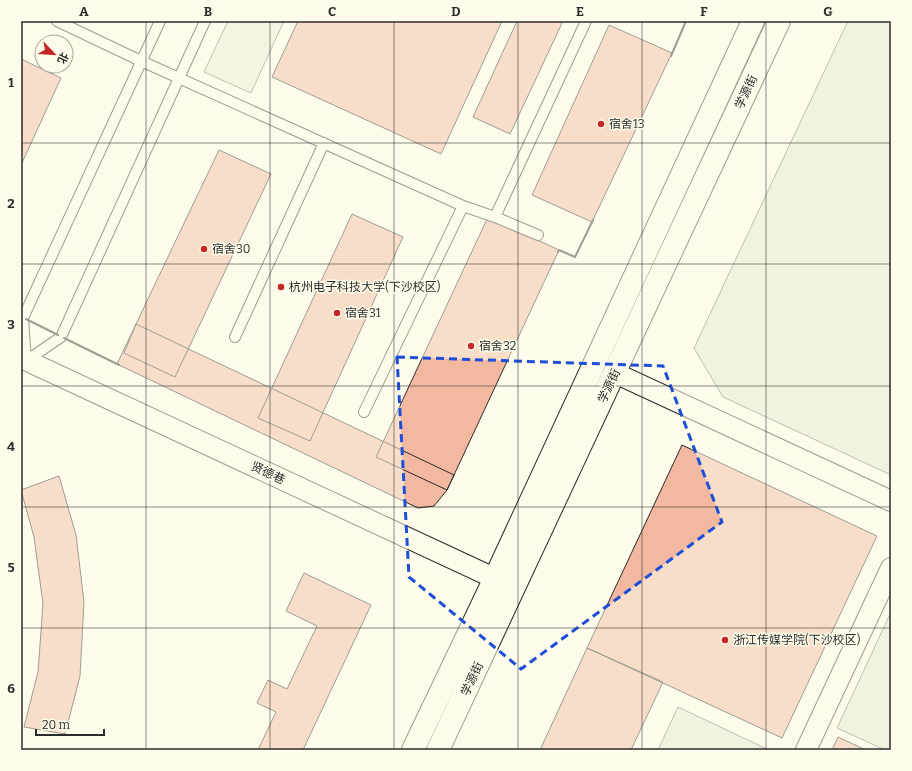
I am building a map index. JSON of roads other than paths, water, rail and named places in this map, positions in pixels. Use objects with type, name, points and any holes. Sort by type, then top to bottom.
[{"type":"main road","name":"学源街","points":[[413,750],[495,578],[753,21]]},
{"type":"main road","name":"学源街","points":[[438,750],[779,21]]},
{"type":"street","name":"贤德巷","points":[[24,360],[514,587]]},
{"type":"street","points":[[615,373],[891,501]]},
{"type":"street","points":[[806,750],[891,568]]},
{"type":"lane","points":[[57,21],[141,61],[463,206],[495,217],[538,235]]},
{"type":"lane","points":[[24,360],[23,318],[160,21]]},
{"type":"lane","points":[[24,360],[61,336],[205,21]]},
{"type":"lane","points":[[495,217],[586,21]]},
{"type":"lane","points":[[235,337],[324,143]]},
{"type":"lane","points":[[364,412],[463,206]]},
{"type":"place","name":"宿舍13","points":[[601,124]]},
{"type":"place","name":"宿舍30","points":[[204,249]]},
{"type":"place","name":"杭州电子科技大学(下沙校区)","points":[[281,287]]},
{"type":"place","name":"宿舍31","points":[[337,313]]},
{"type":"place","name":"宿舍32","points":[[471,346]]},
{"type":"place","name":"浙江传媒学院(下沙校区)","points":[[725,640]]}]
